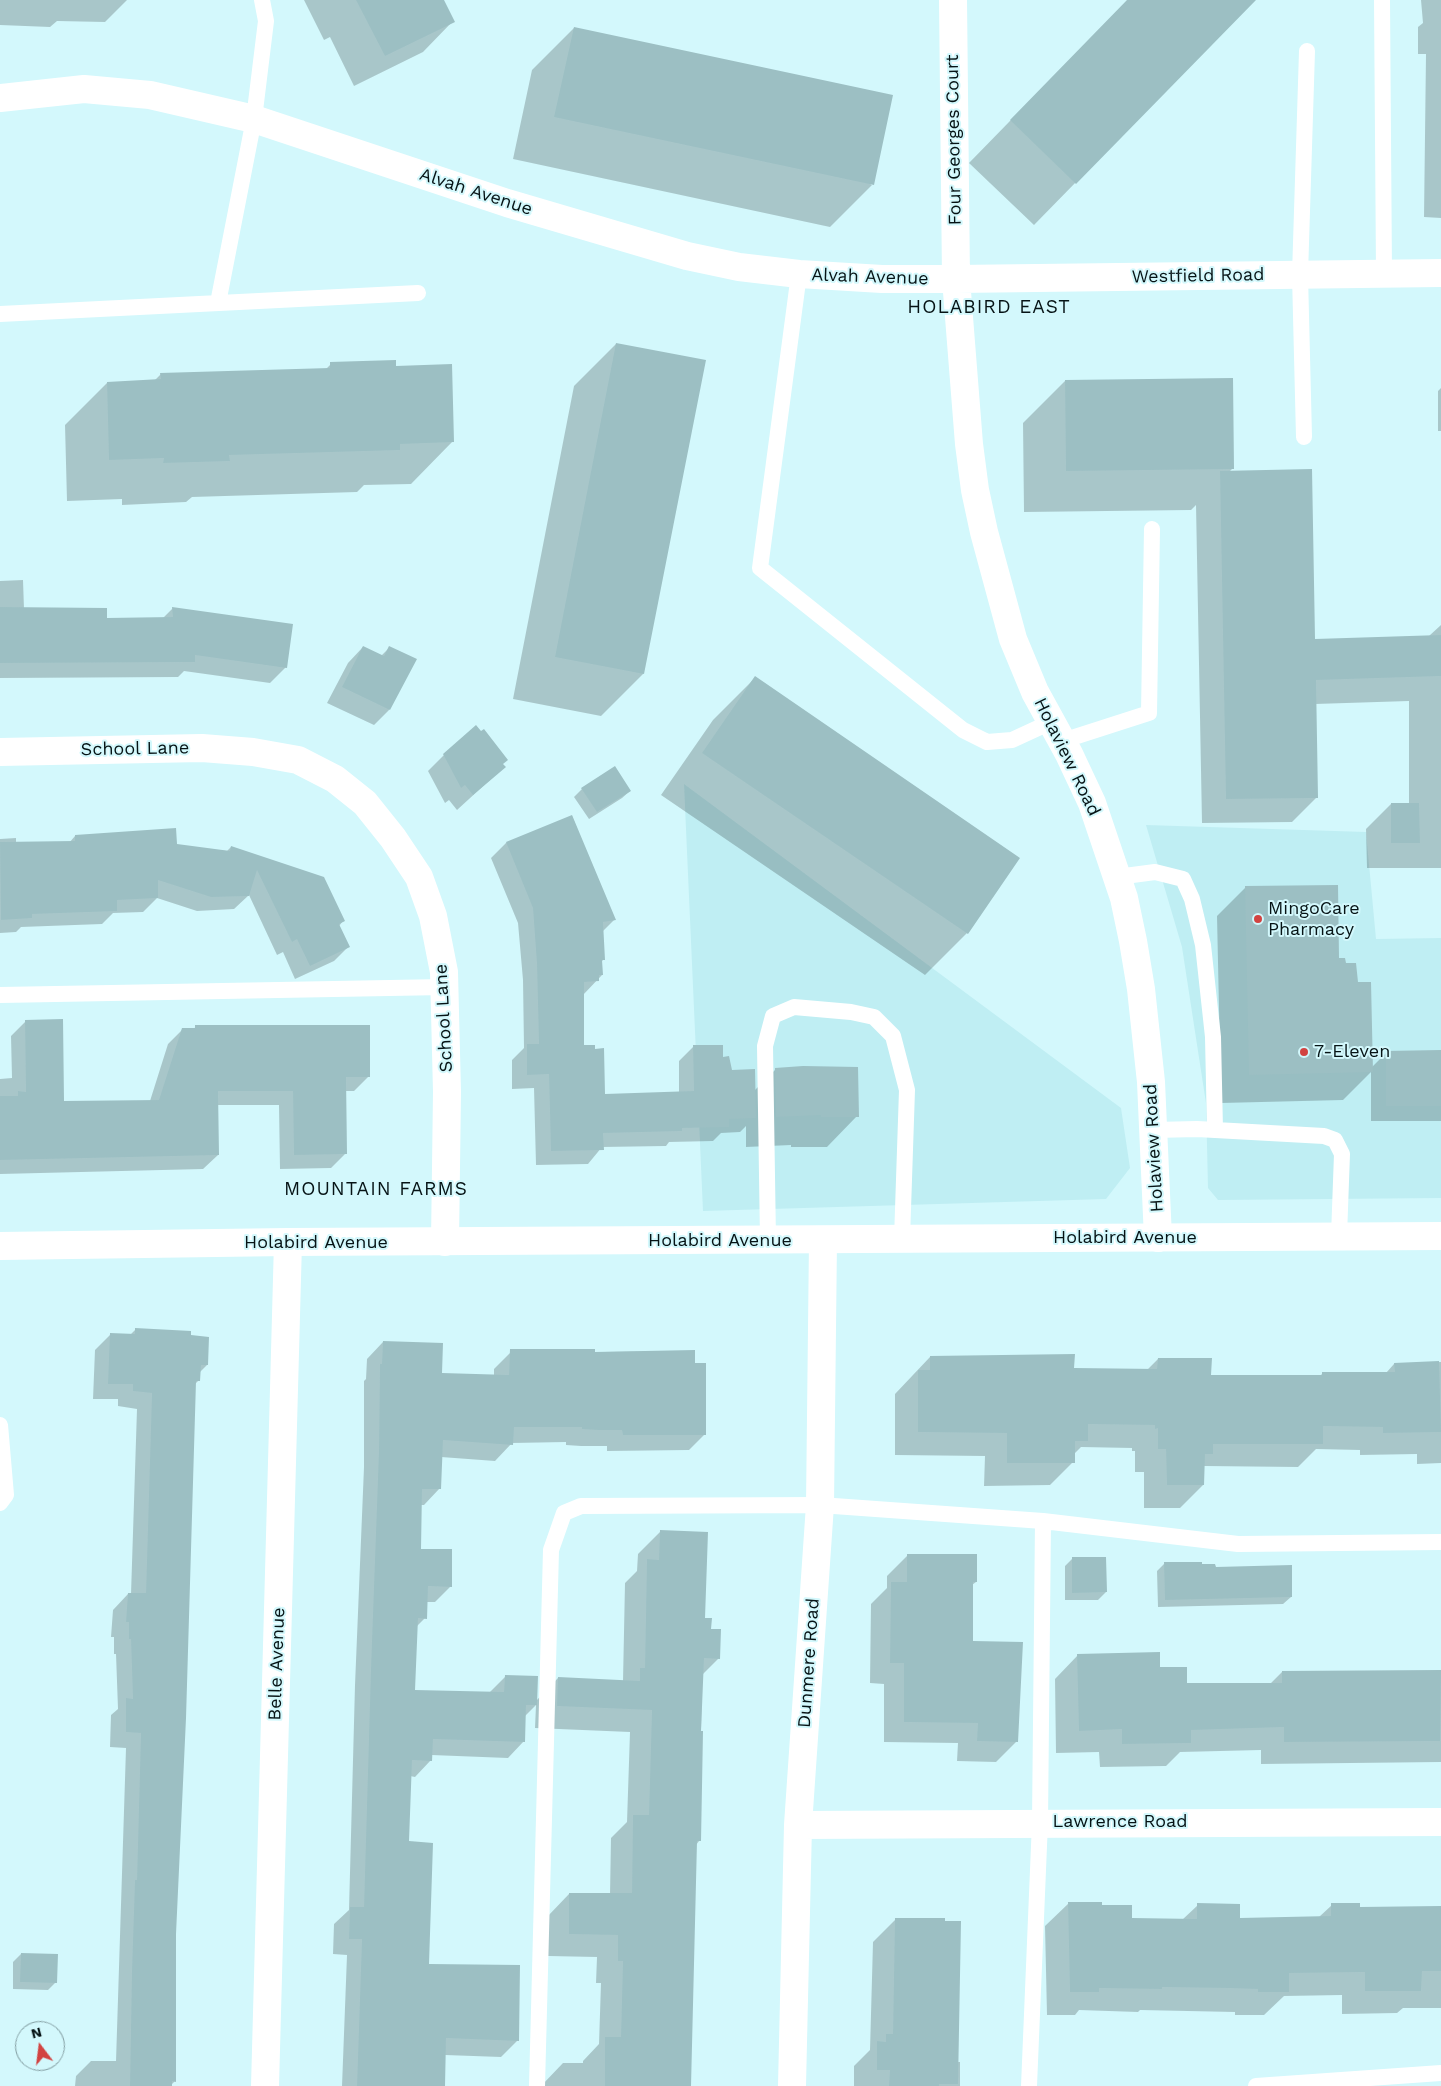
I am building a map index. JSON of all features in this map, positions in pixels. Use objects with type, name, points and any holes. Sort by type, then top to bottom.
[{"type":"street","name":"Four Georges Court","points":[[952,0],[956,279]]},
{"type":"street","name":"Alvah Avenue","points":[[0,98],[84,89],[150,95],[254,119],[507,203],[687,256],[739,266],[799,274],[882,279],[956,279]]},
{"type":"street","name":"Westfield Road","points":[[956,279],[1441,273]]},
{"type":"street","name":"Holaview Road","points":[[956,279],[968,444],[984,532],[1013,639],[1035,692],[1057,731],[1092,803],[1117,877],[1133,941],[1141,989],[1151,1082],[1158,1238]]},
{"type":"street","name":"School Lane","points":[[0,752],[202,748],[253,752],[298,760],[335,779],[365,803],[393,838],[419,878],[433,916],[444,972],[447,1092],[445,1242]]},
{"type":"street","name":"Holabird Avenue","points":[[0,1246],[288,1242],[1441,1236]]},
{"type":"street","name":"Dunmere Road","points":[[792,2086],[798,1825],[820,1505],[822,1240]]},
{"type":"street","name":"Belle Avenue","points":[[265,2086],[288,1242]]},
{"type":"street","name":"Lawrence Road","points":[[798,1825],[1040,1822],[1441,1822]]},
{"type":"lane","points":[[218,304],[254,119],[266,21],[262,0]]},
{"type":"lane","points":[[1382,0],[1384,273]]},
{"type":"lane","points":[[1304,437],[1300,275],[1307,51]]},
{"type":"lane","points":[[799,274],[760,568],[963,730],[987,742],[1012,740],[1149,713],[1152,529]]},
{"type":"lane","points":[[0,314],[418,293]]},
{"type":"lane","points":[[1117,877],[1155,872],[1183,879],[1192,899],[1202,945],[1213,1037],[1214,1130]]},
{"type":"lane","points":[[0,995],[445,987]]},
{"type":"lane","points":[[768,1240],[765,1046],[773,1016],[794,1007],[851,1012],[874,1017],[893,1036],[907,1090],[902,1239]]},
{"type":"lane","points":[[1154,1130],[1214,1130],[1324,1136],[1335,1140],[1342,1154],[1339,1236]]},
{"type":"lane","points":[[0,1425],[6,1495],[0,1503]]},
{"type":"lane","points":[[537,2086],[552,1550],[564,1514],[581,1506],[820,1505],[1042,1521],[1238,1544],[1441,1542]]},
{"type":"lane","points":[[1029,2086],[1040,1822],[1042,1521]]},
{"type":"lane","points":[[1256,2086],[1441,2073]]},
{"type":"shaded area","points":[[684,784],[1121,1108],[1130,1168],[1106,1199],[703,1211]]},
{"type":"shaded area","points":[[1146,825],[1366,832],[1376,939],[1441,938],[1441,1198],[1218,1200],[1208,1188],[1206,1103],[1182,947]]},
{"type":"building","points":[[356,0],[444,0],[455,22],[385,56]]},
{"type":"building","points":[[1127,0],[1256,0],[1076,184],[1010,120]]},
{"type":"building","points":[[574,27],[893,95],[874,185],[554,117]]},
{"type":"building","points":[[616,343],[706,360],[644,674],[555,657]]},
{"type":"building","points":[[396,360],[396,366],[452,364],[454,442],[400,444],[400,450],[229,455],[230,461],[163,463],[164,458],[109,460],[107,382],[161,379],[160,373],[330,368],[330,362]]},
{"type":"building","points":[[1233,378],[1234,469],[1066,471],[1065,380]]},
{"type":"building","points":[[1312,469],[1315,639],[1441,635],[1441,676],[1316,680],[1318,798],[1226,799],[1220,471]]},
{"type":"building","points":[[0,607],[107,608],[107,618],[173,617],[172,607],[293,624],[287,668],[195,655],[195,662],[0,663]]},
{"type":"building","points":[[363,646],[384,656],[389,646],[417,659],[390,710],[342,687]]},
{"type":"building","points":[[755,676],[1020,858],[968,934],[702,753]]},
{"type":"building","points":[[476,725],[481,731],[484,729],[508,760],[503,764],[506,767],[473,795],[465,785],[461,788],[443,754]]},
{"type":"building","points":[[615,766],[631,791],[597,812],[581,788]]},
{"type":"building","points":[[1391,803],[1419,803],[1420,843],[1391,843]]},
{"type":"building","points":[[572,815],[616,920],[603,922],[605,960],[602,960],[603,975],[599,975],[599,981],[584,982],[584,1045],[595,1045],[595,1049],[604,1048],[605,1094],[694,1091],[693,1045],[723,1045],[723,1057],[729,1056],[732,1070],[755,1069],[756,1118],[729,1119],[729,1127],[682,1128],[682,1131],[603,1133],[604,1150],[551,1151],[549,1074],[527,1075],[527,1044],[539,1044],[537,964],[533,908],[506,842]]},
{"type":"building","points":[[176,828],[177,844],[230,851],[231,846],[324,877],[345,921],[339,924],[350,947],[310,966],[297,939],[292,942],[257,870],[249,896],[211,897],[158,880],[158,898],[117,900],[117,911],[32,914],[32,918],[1,920],[0,842],[75,841],[75,835]]},
{"type":"building","points":[[1338,885],[1339,958],[1345,958],[1346,963],[1356,963],[1358,982],[1371,982],[1373,1072],[1249,1075],[1245,886]]},
{"type":"building","points":[[63,1019],[64,1101],[159,1100],[182,1028],[195,1028],[195,1025],[370,1025],[370,1077],[346,1077],[347,1154],[294,1155],[293,1091],[218,1091],[219,1155],[0,1160],[0,1096],[18,1096],[18,1091],[26,1092],[25,1020]]},
{"type":"building","points":[[1441,1050],[1441,1106],[1386,1106],[1386,1051]]},
{"type":"building","points":[[803,1066],[858,1067],[859,1117],[821,1117],[821,1115],[776,1117],[775,1068]]},
{"type":"building","points":[[135,1328],[191,1331],[191,1335],[209,1337],[208,1365],[201,1365],[200,1381],[196,1381],[186,1718],[176,1934],[176,2082],[172,2081],[172,2086],[130,2086],[132,1970],[135,1880],[137,1880],[141,1733],[126,1732],[126,1698],[133,1699],[131,1639],[129,1639],[129,1622],[126,1622],[128,1593],[146,1593],[152,1393],[133,1391],[133,1384],[108,1384],[110,1333],[135,1334]]},
{"type":"building","points":[[383,1341],[443,1343],[442,1373],[509,1375],[510,1349],[595,1349],[595,1352],[695,1350],[695,1363],[706,1363],[706,1435],[623,1435],[622,1430],[582,1429],[582,1427],[514,1427],[513,1445],[443,1440],[441,1489],[422,1489],[421,1549],[452,1549],[452,1587],[428,1586],[427,1619],[418,1618],[415,1690],[504,1692],[505,1675],[538,1676],[537,1705],[526,1705],[525,1742],[433,1739],[432,1761],[412,1760],[409,1841],[433,1843],[429,1964],[520,1965],[519,2041],[446,2038],[445,2086],[357,2086],[362,1939],[349,1939],[350,1907],[364,1907],[379,1450],[380,1364],[382,1364]]},
{"type":"building","points":[[1075,1354],[1074,1368],[1157,1369],[1158,1358],[1212,1358],[1211,1375],[1322,1375],[1322,1372],[1395,1372],[1394,1363],[1439,1361],[1441,1432],[1383,1433],[1383,1427],[1323,1426],[1323,1444],[1213,1444],[1213,1454],[1205,1454],[1204,1485],[1167,1485],[1166,1449],[1158,1449],[1158,1428],[1155,1429],[1155,1425],[1088,1424],[1088,1441],[1075,1441],[1075,1463],[1007,1463],[1007,1433],[918,1432],[918,1370],[930,1370],[930,1356]]},
{"type":"building","points":[[660,1530],[708,1532],[705,1618],[712,1618],[711,1629],[721,1629],[720,1659],[704,1658],[701,1731],[703,1731],[701,1841],[697,1841],[691,2086],[605,2086],[605,2037],[621,2037],[623,1961],[618,1961],[618,1935],[569,1934],[569,1893],[632,1893],[633,1815],[649,1815],[652,1710],[557,1706],[558,1677],[640,1681],[640,1668],[645,1668],[647,1559],[659,1560]]},
{"type":"building","points":[[907,1554],[977,1554],[977,1582],[973,1582],[973,1641],[1023,1642],[1018,1742],[977,1741],[978,1723],[904,1722],[904,1663],[890,1663],[891,1582],[907,1582]]},
{"type":"building","points":[[1072,1557],[1106,1557],[1107,1592],[1072,1593]]},
{"type":"building","points":[[1164,1562],[1202,1562],[1202,1564],[1215,1564],[1216,1567],[1292,1565],[1292,1597],[1165,1600]]},
{"type":"building","points":[[1160,1652],[1160,1667],[1187,1667],[1187,1683],[1282,1683],[1282,1671],[1441,1670],[1440,1741],[1284,1742],[1284,1727],[1191,1730],[1191,1743],[1122,1744],[1122,1729],[1079,1731],[1077,1654]]},
{"type":"building","points":[[1068,1902],[1102,1902],[1102,1905],[1132,1905],[1132,1918],[1197,1919],[1197,1903],[1240,1904],[1240,1918],[1331,1916],[1331,1903],[1360,1903],[1360,1907],[1441,1906],[1441,1971],[1422,1971],[1421,1991],[1365,1991],[1365,1972],[1289,1973],[1289,1992],[1258,1992],[1258,1989],[1162,1987],[1162,1989],[1099,1988],[1099,1992],[1070,1992]]},
{"type":"building","points":[[895,1918],[945,1918],[945,1921],[961,1921],[958,2084],[889,2086],[890,2070],[877,2070],[877,2041],[886,2042],[886,2034],[893,2034]]},
{"type":"building","points":[[21,1953],[58,1954],[57,1983],[20,1982]]},
{"type":"place","name":"MingoCare Pharmacy","points":[[1258,919]]},
{"type":"place","name":"7-Eleven","points":[[1304,1052]]},
{"type":"district","name":"HOLABIRD EAST","points":[[989,307]]},
{"type":"district","name":"MOUNTAIN FARMS","points":[[376,1189]]}]
